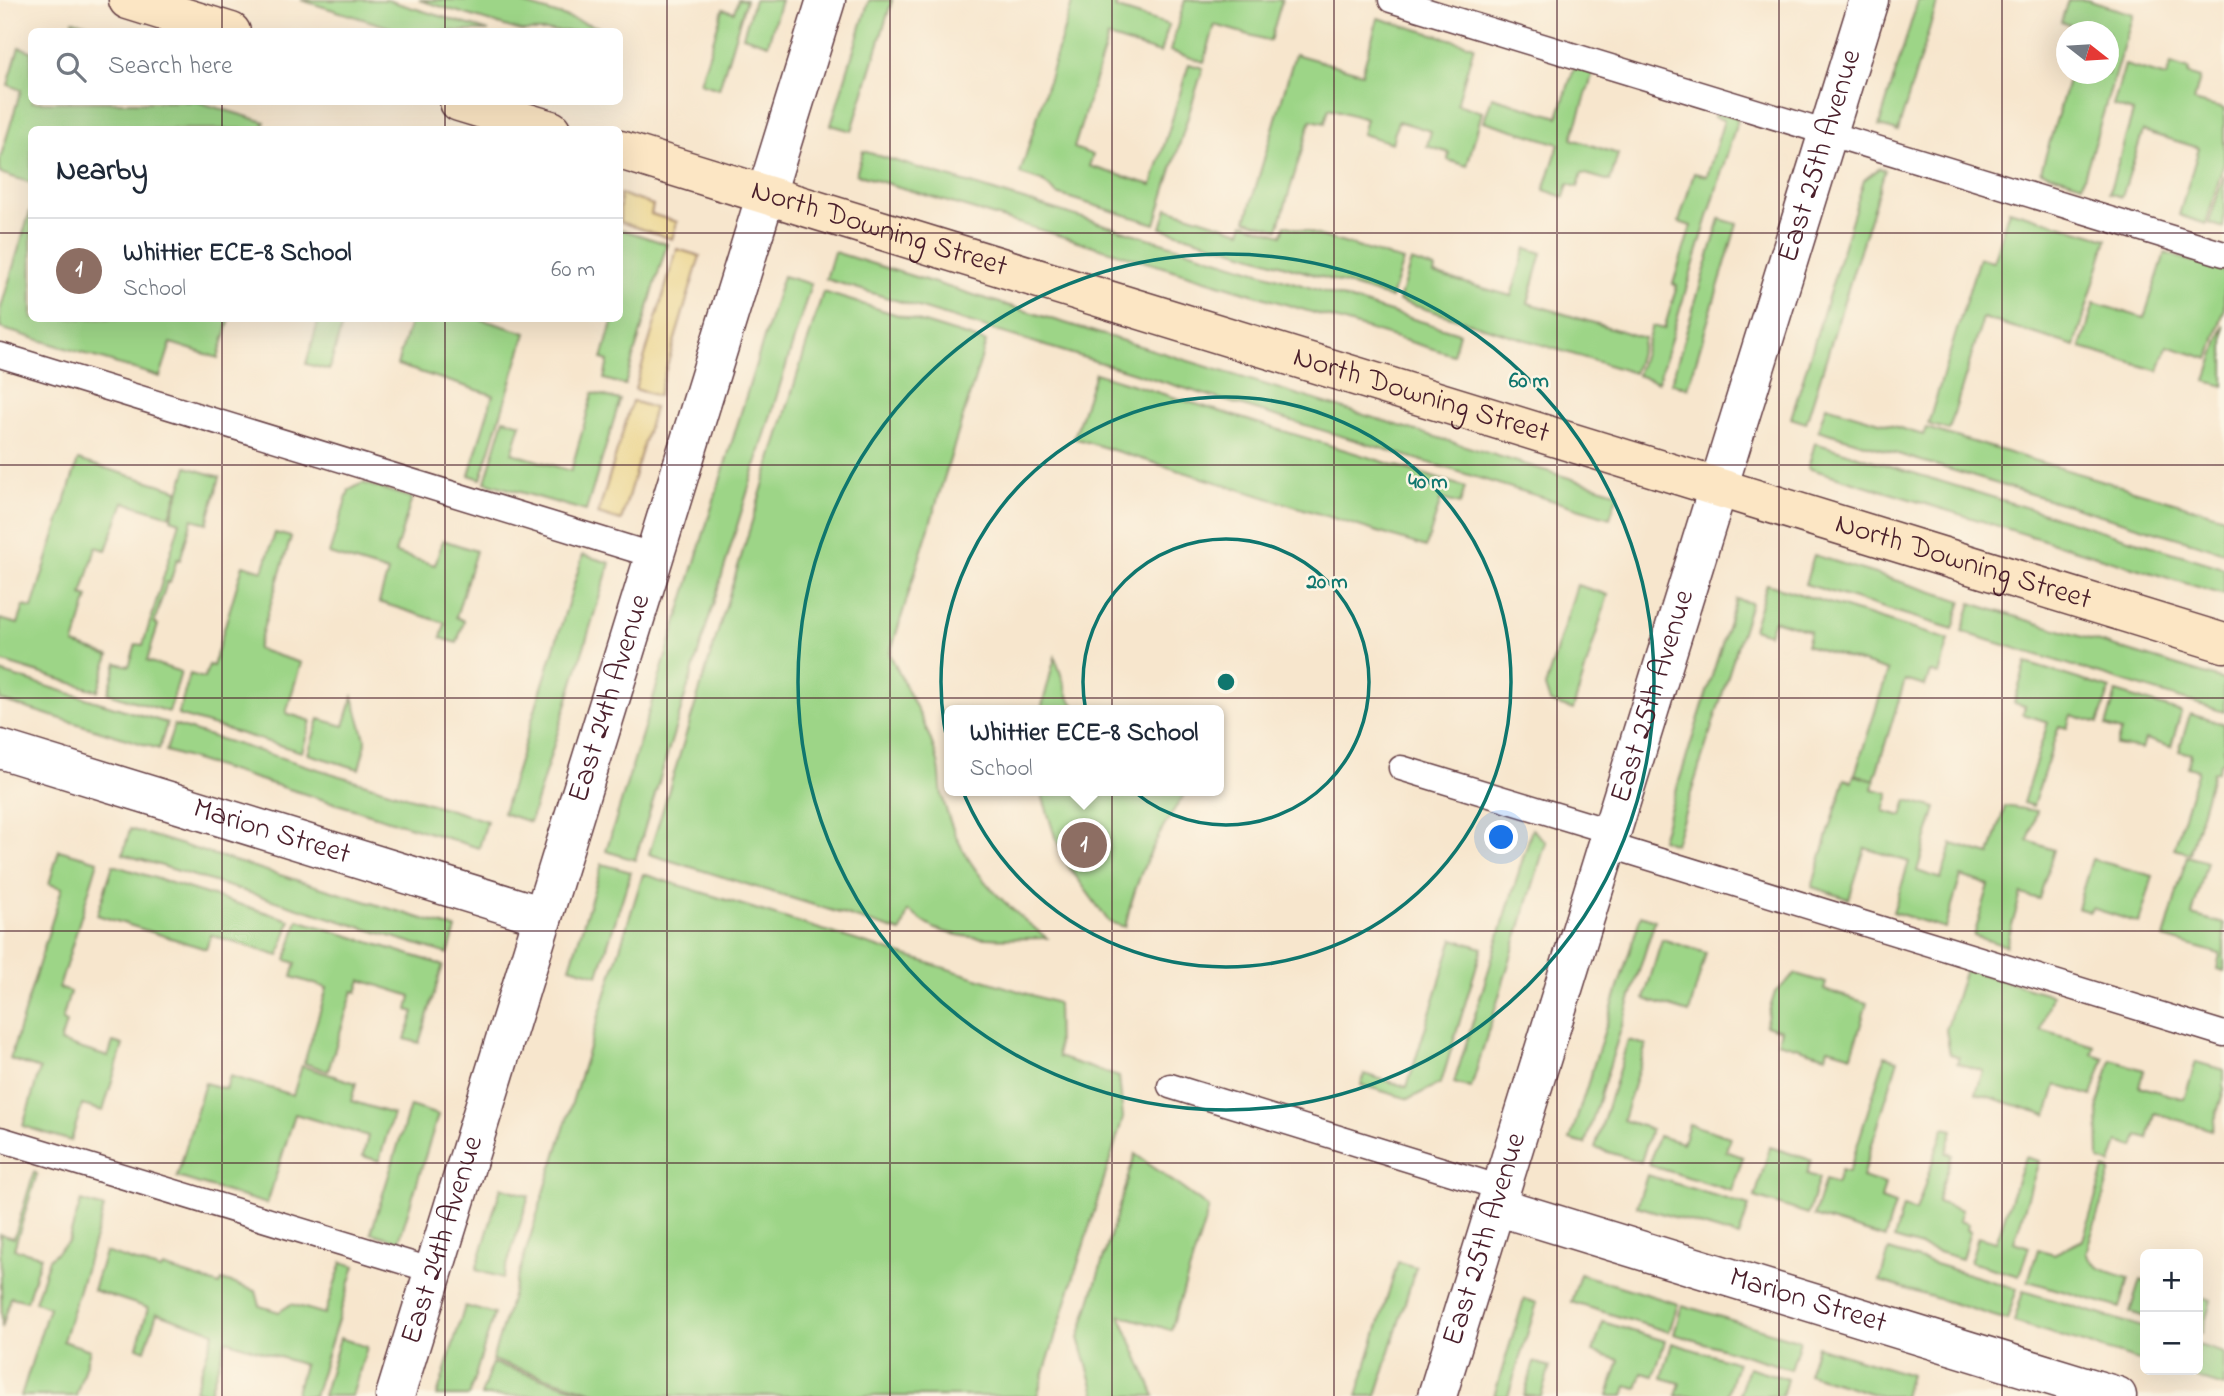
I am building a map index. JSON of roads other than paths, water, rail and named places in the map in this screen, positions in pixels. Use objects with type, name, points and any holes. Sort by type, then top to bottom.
[{"type":"main road","points":[[128,0],[218,28]]},
{"type":"main road","points":[[469,105],[538,126]]},
{"type":"main road","name":"North Downing Street","points":[[623,151],[2224,643]]},
{"type":"street","name":"East 24th Avenue","points":[[395,1396],[826,0]]},
{"type":"street","name":"East 25th Avenue","points":[[1437,1396],[1869,0]]},
{"type":"street","name":"Marion Street","points":[[0,749],[543,916]]},
{"type":"street","name":"Marion Street","points":[[1499,1197],[2117,1396]]},
{"type":"lane","points":[[1391,0],[2224,254]]},
{"type":"lane","points":[[0,355],[655,556]]},
{"type":"lane","points":[[1401,768],[1610,838],[2224,1034]]},
{"type":"lane","points":[[1170,1086],[1499,1197]]},
{"type":"lane","points":[[0,1139],[434,1271]]},
{"type":"place","name":"Whittier ECE-8 School","points":[[1084,845]]}]
